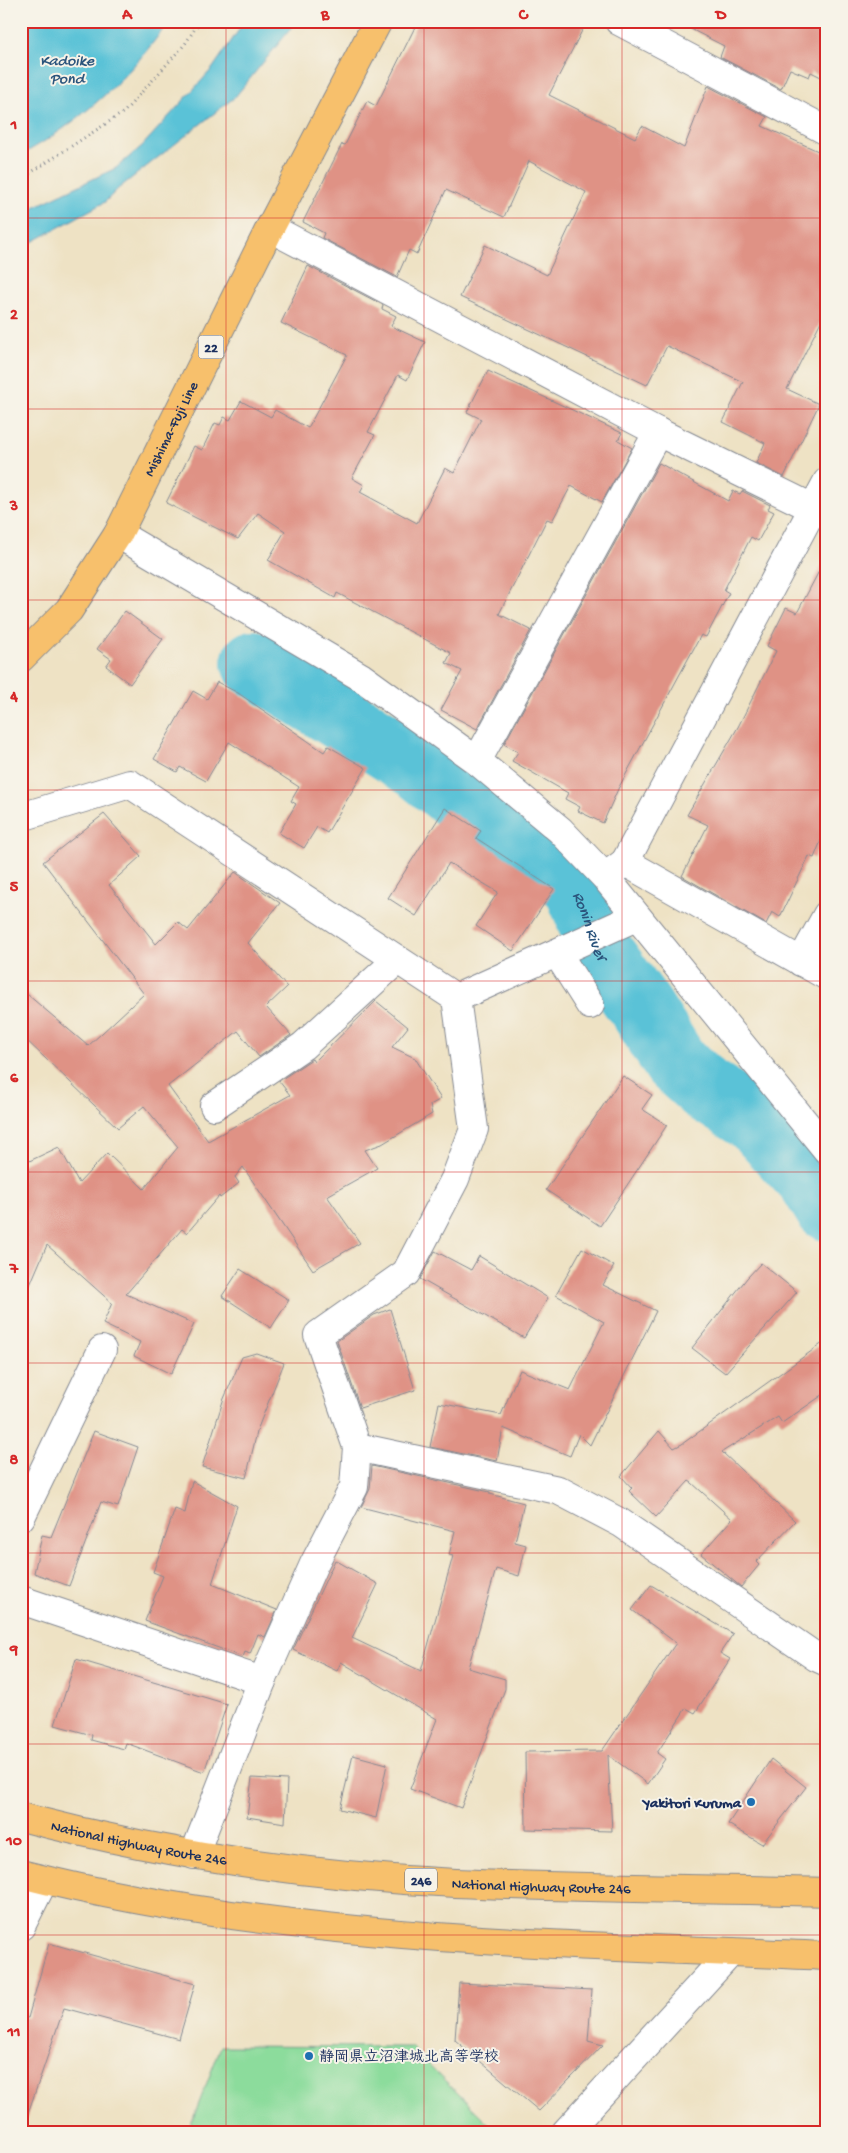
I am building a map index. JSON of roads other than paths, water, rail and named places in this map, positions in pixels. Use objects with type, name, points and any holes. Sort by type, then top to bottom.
[{"type":"main road","name":"Mishima-Fuji Line","points":[[21,658],[69,610],[118,534],[270,228],[378,21]]},
{"type":"main road","name":"National Highway Route 246","points":[[21,1817],[96,1836],[194,1855],[348,1874],[455,1883],[827,1892]]},
{"type":"main road","points":[[33,1877],[156,1903],[276,1922],[372,1932],[568,1946],[827,1956]]},
{"type":"street","points":[[618,21],[827,131]]},
{"type":"street","points":[[270,228],[658,432],[820,512]]},
{"type":"street","points":[[477,761],[658,432]]},
{"type":"street","points":[[615,870],[820,512],[827,482]]},
{"type":"street","points":[[118,534],[361,677],[477,761],[560,830],[615,870],[827,976]]},
{"type":"street","points":[[21,817],[130,784],[456,998],[474,1129],[455,1179],[406,1273],[318,1334],[357,1448],[354,1488],[314,1564],[262,1681],[194,1855]]},
{"type":"street","points":[[615,870],[636,917],[827,1150]]},
{"type":"street","points":[[801,962],[827,915]]},
{"type":"street","points":[[456,998],[636,917]]},
{"type":"street","points":[[557,953],[590,1005]]},
{"type":"street","points":[[214,1106],[303,1046],[397,960]]},
{"type":"street","points":[[21,1517],[102,1350]]},
{"type":"street","points":[[357,1448],[558,1490],[621,1523],[816,1657],[827,1662]]},
{"type":"street","points":[[21,1600],[262,1681]]},
{"type":"street","points":[[21,1926],[33,1877]]},
{"type":"street","points":[[566,2132],[731,1952]]},
{"type":"water","name":"Kadoike Pond","points":[[21,21],[169,21],[138,61],[103,97],[64,128],[21,155]]},
{"type":"water","points":[[245,21],[297,21],[235,97],[119,188],[105,202],[21,248],[21,213],[116,168],[142,146],[212,69]]},
{"type":"waterway","name":"Ronin River","points":[[254,663],[417,766],[473,811],[552,862],[576,886],[599,950],[641,1008],[675,1062],[705,1089],[754,1120],[812,1183],[827,1208]]},
{"type":"place","name":"Yakitori Kuruma","points":[[751,1802]]},
{"type":"place","name":"静岡県立沼津城北高等学校","points":[[309,2056]]}]
